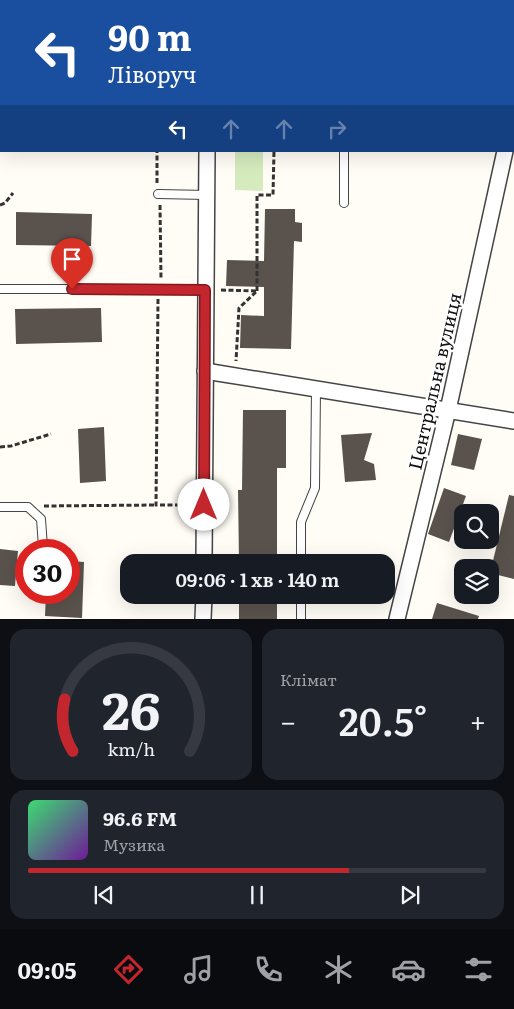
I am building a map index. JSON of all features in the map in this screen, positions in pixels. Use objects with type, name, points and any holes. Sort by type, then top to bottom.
[{"type":"street","points":[[204,554],[207,152]]},
{"type":"street","name":"Центральна вулиця","points":[[397,619],[448,410],[505,152]]},
{"type":"street","points":[[204,372],[514,421]]},
{"type":"street","points":[[203,619],[204,604]]},
{"type":"lane","points":[[344,152],[344,203]]},
{"type":"lane","points":[[159,194],[207,195]]},
{"type":"lane","points":[[0,289],[205,290]]},
{"type":"lane","points":[[301,554],[301,522],[315,488],[316,389]]},
{"type":"lane","points":[[0,507],[28,507],[41,518],[42,539]]},
{"type":"lane","points":[[301,604],[301,619]]},
{"type":"path","points":[[156,505],[158,296],[162,290],[160,188],[157,187],[157,152]]},
{"type":"path","points":[[235,376],[239,308],[257,290],[257,195],[273,195],[274,152]]},
{"type":"path","points":[[0,205],[6,203],[13,193]]},
{"type":"path","points":[[205,290],[257,290]]},
{"type":"path","points":[[0,447],[11,446],[51,434]]},
{"type":"path","points":[[28,507],[204,505]]},
{"type":"green space","points":[[235,152],[263,152],[263,191],[235,190]]},
{"type":"building","points":[[265,209],[295,209],[295,222],[302,223],[302,242],[294,241],[291,349],[240,348],[241,315],[264,316],[264,287],[226,286],[227,260],[264,261]]},
{"type":"building","points":[[16,212],[92,214],[91,246],[16,245]]},
{"type":"building","points":[[101,308],[102,342],[16,344],[15,309]]},
{"type":"building","points":[[243,410],[286,410],[286,468],[277,468],[277,554],[239,554],[238,490],[242,490]]},
{"type":"building","points":[[104,427],[106,481],[80,483],[78,429]]},
{"type":"building","points":[[372,433],[364,460],[374,464],[376,480],[345,482],[341,435]]},
{"type":"building","points":[[458,434],[482,439],[474,470],[451,465]]},
{"type":"building","points":[[444,488],[466,496],[463,504],[454,504],[454,528],[449,542],[428,534]]},
{"type":"building","points":[[509,495],[514,496],[514,579],[499,575],[499,559],[493,559],[496,549],[499,549],[499,536]]},
{"type":"building","points":[[0,549],[15,551],[15,586],[0,585]]},
{"type":"building","points":[[80,562],[84,562],[82,618],[45,616],[46,604],[80,604]]},
{"type":"building","points":[[437,603],[479,616],[478,619],[432,619]]},
{"type":"building","points":[[239,604],[277,604],[277,619],[239,619]]},
{"type":"route","points":[[72,289],[205,290],[204,505]]}]
